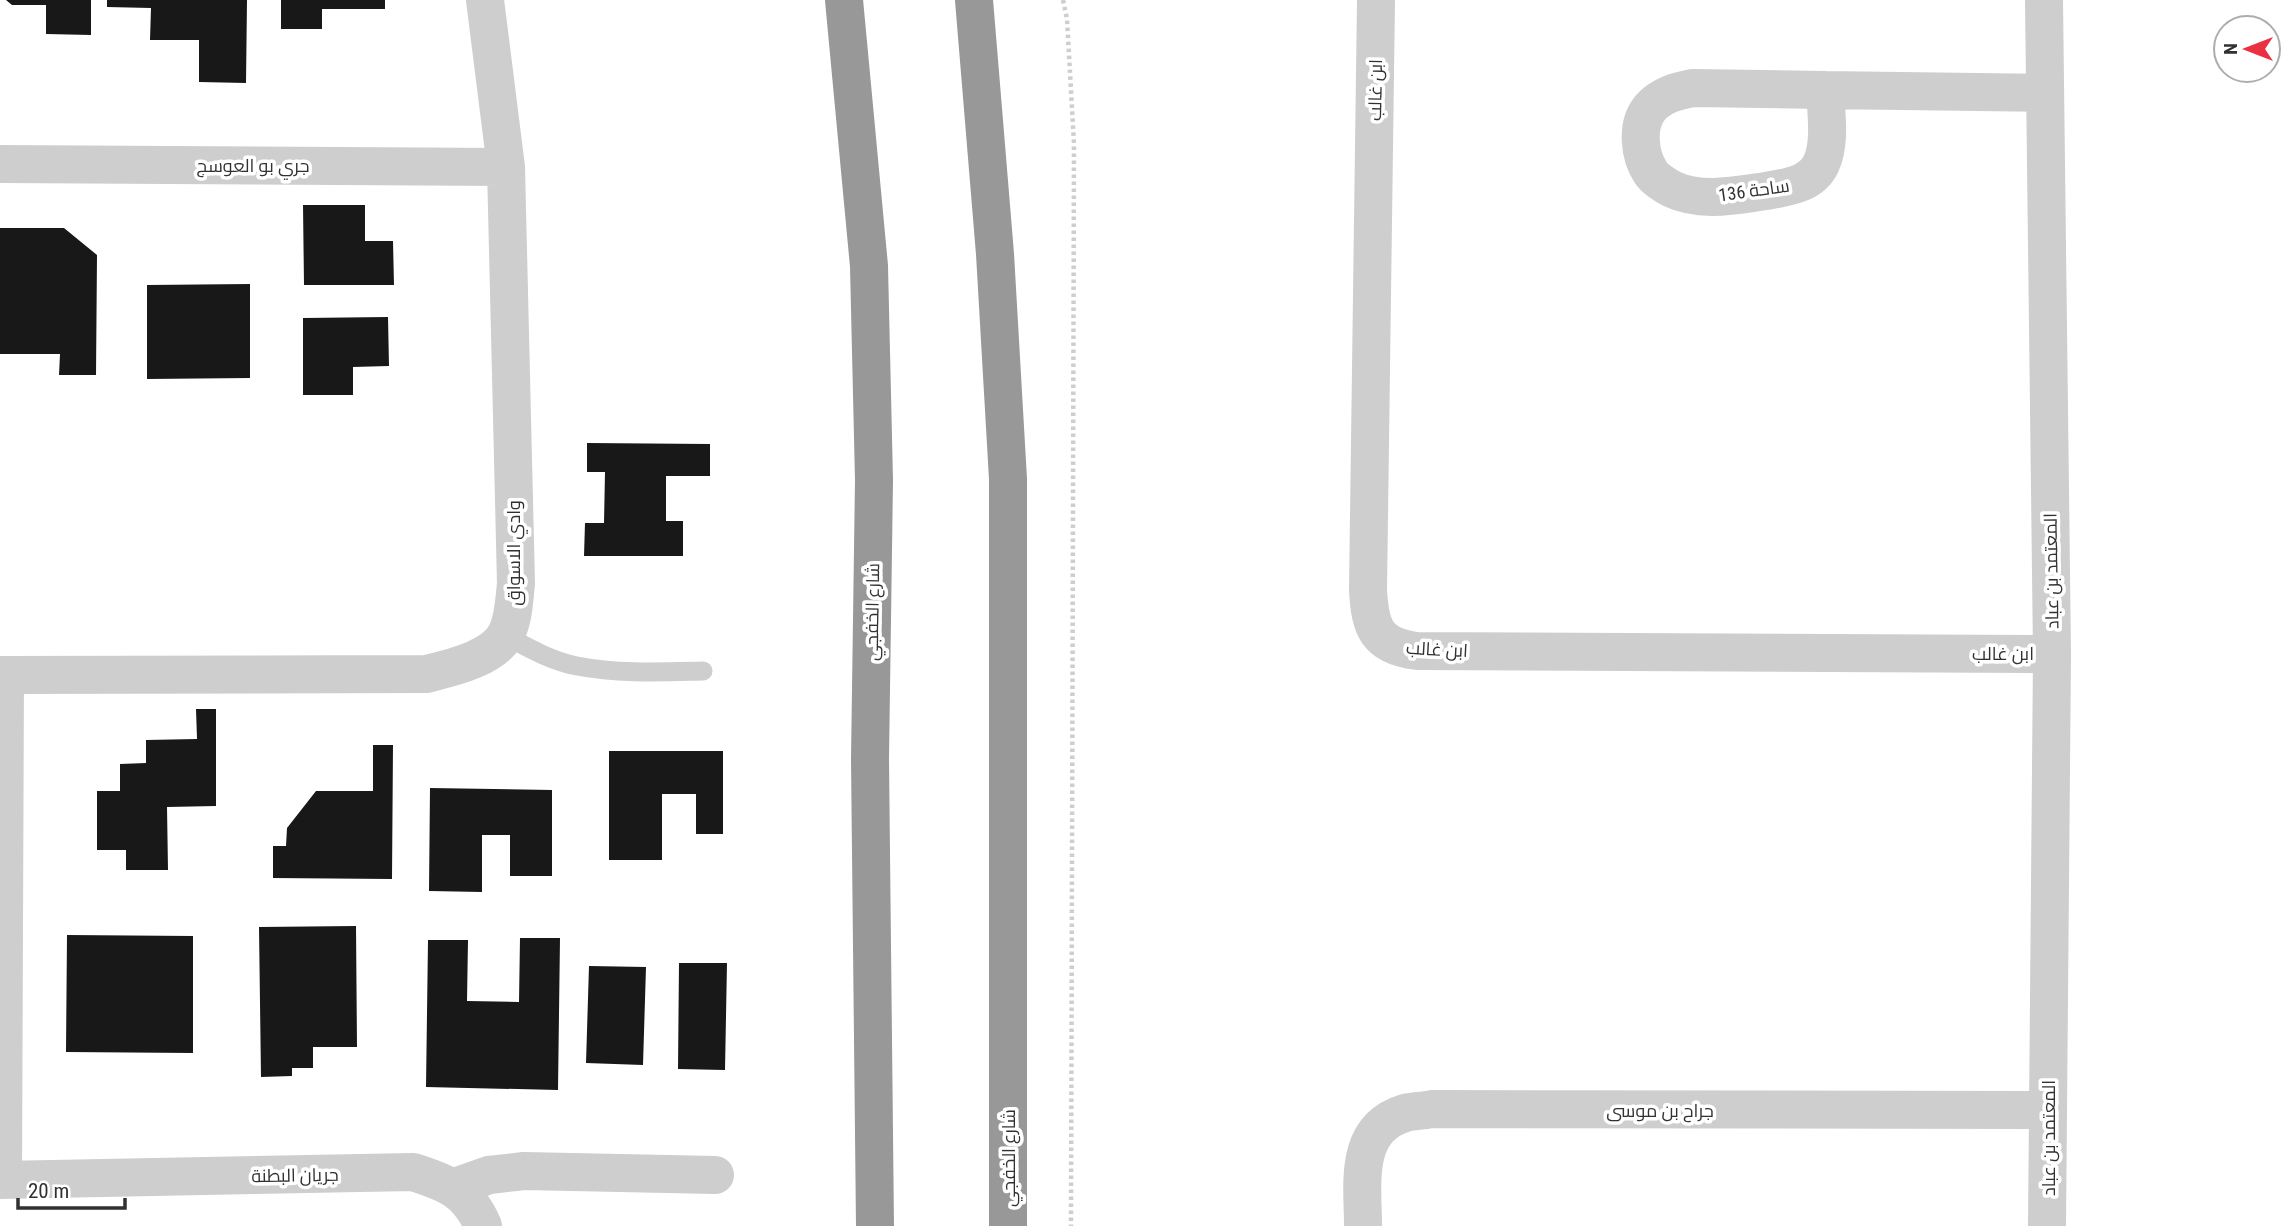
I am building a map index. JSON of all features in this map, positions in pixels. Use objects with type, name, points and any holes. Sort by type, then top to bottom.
[{"type":"highway","name":"شارع الخفجي","points":[[844,0],[870,279],[874,480],[870,759],[875,1226]]},
{"type":"highway","name":"شارع الخفجي","points":[[974,0],[995,254],[1008,479],[1008,1226]]},
{"type":"street","name":"وادي الاسواق","points":[[485,0],[506,167],[516,584],[512,618],[506,636]]},
{"type":"street","name":"ابن غالب","points":[[1376,0],[1368,590],[1372,622],[1387,643],[1401,649],[1417,650],[2052,654]]},
{"type":"street","name":"المعتمد بن عباد","points":[[2044,0],[2052,654],[2047,1226]]},
{"type":"street","name":"ساحة 136","points":[[1825,90],[1826,144],[1822,163],[1812,177],[1794,186],[1723,197],[1695,195],[1673,190],[1651,175],[1642,150],[1640,131],[1650,108],[1670,93],[1693,88],[2045,93]]},
{"type":"street","name":"جري بو العوسج","points":[[0,164],[506,167]]},
{"type":"street","points":[[1,1180],[3,675],[426,674],[466,664],[498,645],[506,636]]},
{"type":"street","name":"جراح بن موسى","points":[[1363,1226],[1363,1166],[1367,1145],[1384,1124],[1404,1114],[1432,1109],[2048,1110]]},
{"type":"street","points":[[455,1187],[489,1175],[524,1171],[715,1175]]},
{"type":"street","name":"جريان البطنة","points":[[1,1180],[413,1172],[455,1187],[476,1209],[482,1226]]},
{"type":"lane","points":[[506,636],[539,654],[576,666],[640,672],[703,671]]},
{"type":"path","points":[[1063,0],[1067,19],[1074,144],[1071,1226]]},
{"type":"building","points":[[6,0],[91,0],[91,35],[46,34],[46,5],[12,5]]},
{"type":"building","points":[[107,0],[247,0],[246,83],[199,82],[199,40],[150,40],[151,8],[107,7]]},
{"type":"building","points":[[281,0],[385,0],[385,9],[322,9],[322,29],[281,29]]},
{"type":"building","points":[[303,205],[365,205],[365,241],[393,241],[394,285],[304,285]]},
{"type":"building","points":[[0,228],[64,228],[97,255],[96,375],[59,375],[60,354],[0,354]]},
{"type":"building","points":[[250,284],[250,378],[147,379],[147,285]]},
{"type":"building","points":[[388,317],[389,366],[353,367],[353,395],[303,395],[303,318]]},
{"type":"building","points":[[587,443],[710,444],[710,476],[666,476],[666,521],[683,521],[683,556],[584,556],[585,523],[604,523],[605,472],[587,472]]},
{"type":"building","points":[[196,709],[216,709],[216,806],[167,807],[168,870],[126,870],[126,850],[97,850],[97,791],[120,791],[120,764],[146,763],[146,740],[197,739]]},
{"type":"building","points":[[373,745],[393,745],[392,879],[273,878],[273,846],[286,846],[287,828],[316,791],[373,791]]},
{"type":"building","points":[[609,751],[723,751],[723,834],[696,834],[696,794],[662,794],[662,860],[609,860]]},
{"type":"building","points":[[430,788],[552,790],[552,876],[510,876],[510,835],[482,835],[482,892],[429,891]]},
{"type":"building","points":[[356,926],[357,1047],[313,1047],[313,1068],[292,1068],[292,1076],[261,1077],[259,927]]},
{"type":"building","points":[[67,935],[193,936],[193,1053],[66,1052]]},
{"type":"building","points":[[520,938],[560,938],[558,1090],[426,1087],[428,940],[468,940],[467,1001],[519,1002]]},
{"type":"building","points":[[679,963],[727,963],[725,1070],[678,1069]]},
{"type":"building","points":[[589,966],[646,967],[643,1065],[586,1063]]}]
